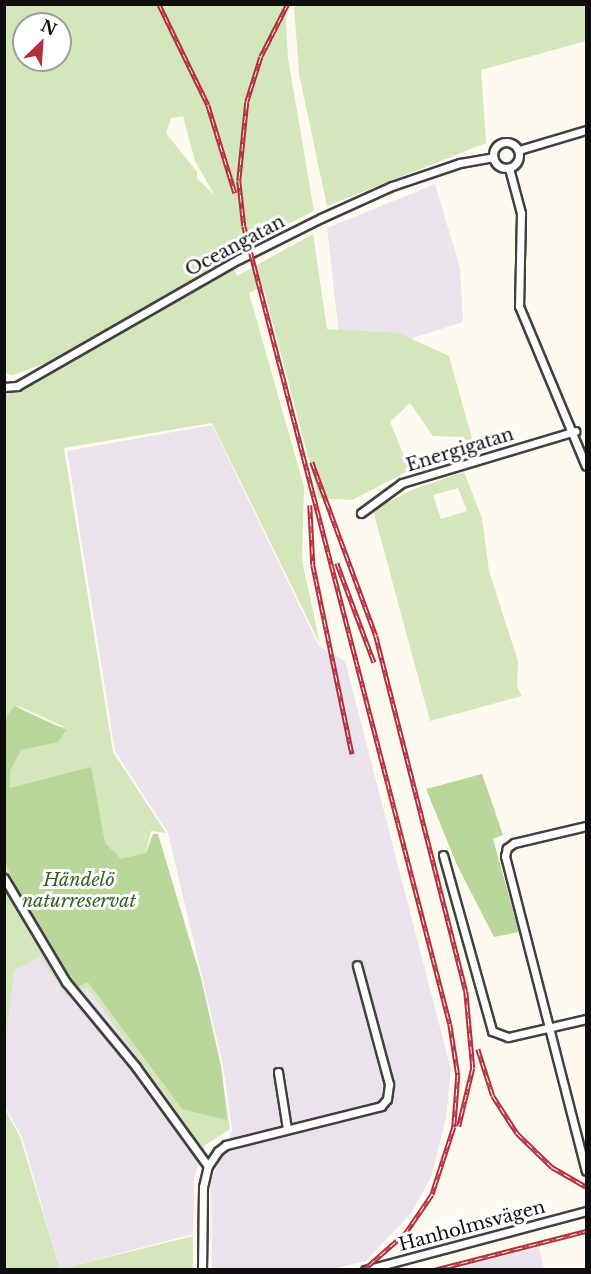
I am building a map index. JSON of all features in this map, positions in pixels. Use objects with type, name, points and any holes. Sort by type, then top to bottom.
[{"type":"street","points":[[519,150],[586,130]]},
{"type":"street","points":[[502,142],[512,142],[519,150],[518,161],[509,168],[499,166],[493,157],[494,147],[502,142]]},
{"type":"street","name":"Oceangatan","points":[[4,387],[17,386],[239,259],[321,218],[398,184],[460,163],[493,157]]},
{"type":"street","points":[[509,168],[521,213],[519,306],[529,336],[574,431],[586,466]]},
{"type":"street","name":"Energigatan","points":[[361,513],[402,483],[574,431]]},
{"type":"street","points":[[586,826],[507,848],[586,1171]]},
{"type":"street","points":[[443,855],[486,1023],[500,1036],[586,1019]]},
{"type":"street","points":[[4,878],[66,982],[136,1067],[208,1166]]},
{"type":"street","points":[[202,1269],[203,1187],[208,1166],[226,1145],[381,1106],[387,1099],[389,1084],[357,965]]},
{"type":"street","points":[[278,1072],[287,1129]]},
{"type":"street","name":"Hanholmsvägen","points":[[365,1269],[586,1211]]},
{"type":"shaded area","points":[[435,184],[460,268],[463,322],[394,344],[339,335],[327,228]]},
{"type":"shaded area","points":[[212,425],[319,646],[345,661],[451,1070],[446,1119],[431,1177],[412,1212],[366,1261],[332,1269],[212,1269],[211,1181],[232,1130],[223,1065],[168,833],[115,751],[67,451]]},
{"type":"shaded area","points":[[41,951],[88,984],[205,1146],[194,1178],[193,1234],[60,1269],[22,1137],[5,1107],[4,1018],[11,969]]},
{"type":"shaded area","points":[[539,1247],[544,1269],[454,1269]]},
{"type":"green space","points":[[5,5],[285,5],[288,58],[314,211],[232,252],[238,256],[49,362],[13,375],[5,373]],"holes":[[[183,116],[195,161],[215,196],[197,178],[197,172],[166,133],[171,118]]]},
{"type":"green space","points":[[294,5],[586,5],[586,41],[481,70],[486,143],[327,206],[299,74]]},
{"type":"green space","points":[[313,234],[327,329],[399,333],[449,356],[475,449],[463,437],[433,436],[410,403],[390,422],[410,470],[352,500],[319,498],[263,286],[249,293],[304,487],[302,560],[320,644],[212,423],[64,448],[113,752],[166,833],[151,831],[145,856],[217,1068],[221,1067],[230,1129],[202,1147],[87,987],[66,996],[40,956],[14,971],[5,1043],[5,390],[35,383],[233,267],[237,276]],"holes":[[[17,706],[65,727],[47,725]]]},
{"type":"green space","points":[[464,472],[482,518],[489,571],[518,661],[517,687],[522,696],[430,721],[373,510],[414,489]],"holes":[[[458,488],[467,511],[441,519],[433,495]]]},
{"type":"green space","name":"Händelö naturreservat","points":[[14,706],[66,730],[58,742],[21,750],[10,771],[10,788],[91,767],[105,843],[121,859],[146,853],[153,834],[158,834],[201,978],[221,1066],[227,1120],[182,1109],[88,982],[69,991],[43,948],[5,861],[4,722]]},
{"type":"green space","points":[[482,774],[503,835],[493,839],[519,932],[494,937],[457,865],[426,789]]},
{"type":"green space","points":[[5,1109],[20,1137],[60,1269],[5,1269]]},
{"type":"green space","points":[[193,1236],[193,1269],[60,1269]]},
{"type":"railway","points":[[159,4],[208,105],[235,193]]},
{"type":"railway","points":[[288,4],[261,57],[247,102],[239,181],[244,226],[450,1024],[458,1075],[454,1127],[432,1195],[406,1233],[364,1270]]},
{"type":"railway","points":[[312,462],[376,636],[466,991],[473,1068],[459,1126]]},
{"type":"railway","points":[[310,505],[313,565],[352,754]]},
{"type":"railway","points":[[337,563],[374,662]]},
{"type":"railway","points":[[478,1049],[493,1096],[517,1133],[552,1167],[586,1187]]},
{"type":"railway","points":[[434,1270],[586,1231]]}]
